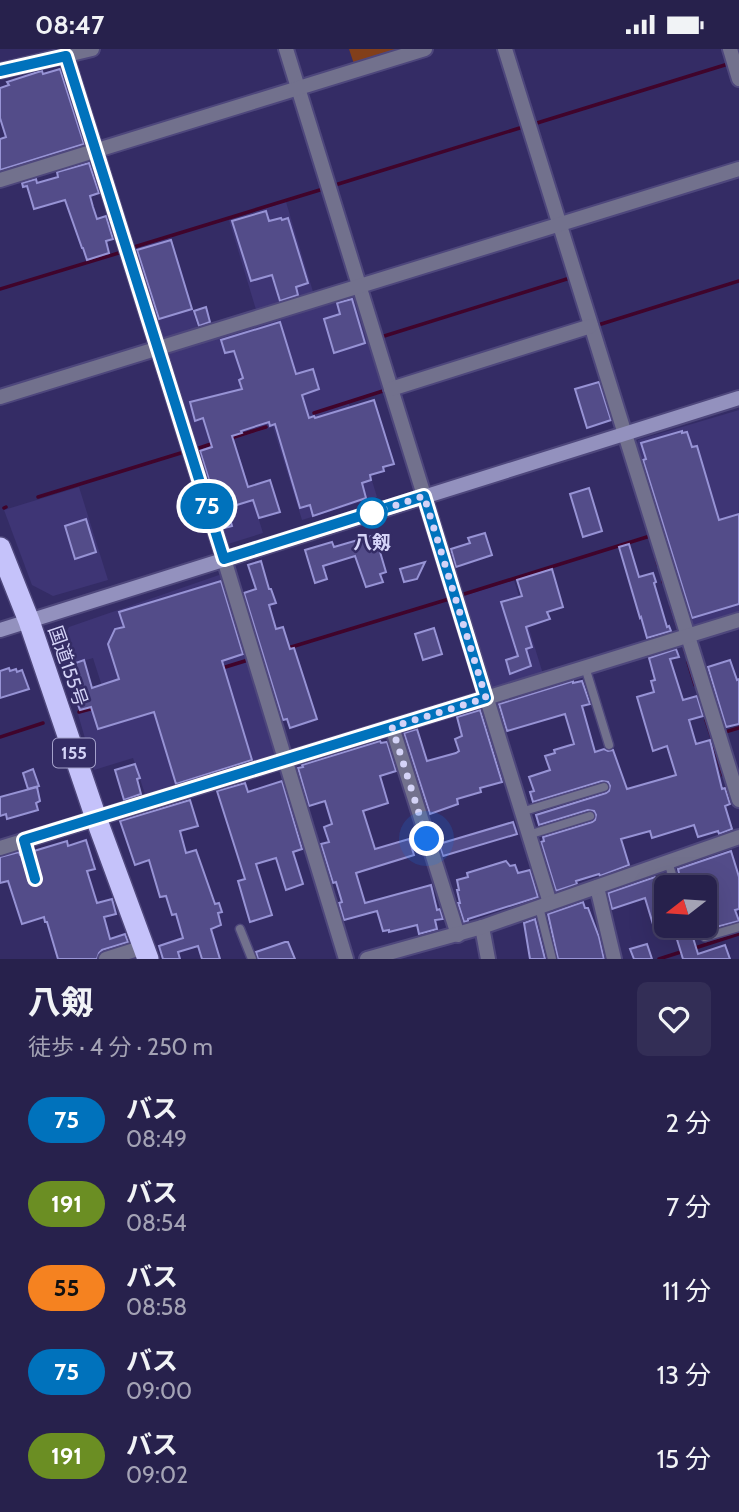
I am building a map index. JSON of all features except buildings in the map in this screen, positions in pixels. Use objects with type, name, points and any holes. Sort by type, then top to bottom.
[{"type":"highway","name":"国道155号","points":[[0,548],[29,621],[96,818],[146,953]]},
{"type":"street","points":[[0,71],[92,49]]},
{"type":"street","points":[[286,49],[528,835],[544,905]]},
{"type":"street","points":[[0,180],[425,49]]},
{"type":"street","points":[[505,49],[739,800]]},
{"type":"street","points":[[730,49],[739,79]]},
{"type":"street","points":[[66,56],[346,959]]},
{"type":"street","points":[[0,397],[739,169]]},
{"type":"street","points":[[391,389],[591,326]]},
{"type":"street","points":[[0,630],[739,398]]},
{"type":"street","points":[[0,848],[739,619]]},
{"type":"street","points":[[392,727],[458,935]]},
{"type":"street","points":[[367,959],[458,935],[739,837]]},
{"type":"street","points":[[597,887],[614,959]]},
{"type":"street","points":[[482,927],[488,959]]},
{"type":"street","points":[[106,959],[146,953]]},
{"type":"lane","points":[[585,667],[609,745]]},
{"type":"lane","points":[[521,812],[604,787]]},
{"type":"lane","points":[[528,835],[590,816]]},
{"type":"lane","points":[[24,840],[35,879]]},
{"type":"lane","points":[[668,862],[672,875]]},
{"type":"lane","points":[[544,905],[552,959]]},
{"type":"lane","points":[[718,933],[739,926]]},
{"type":"lane","points":[[240,929],[252,959]]},
{"type":"shaded area","points":[[349,49],[399,49],[400,50],[354,64]]},
{"type":"shaded area","points":[[286,202],[314,295],[257,313],[229,220]]},
{"type":"shaded area","points":[[171,237],[199,332],[161,343],[133,249]]},
{"type":"shaded area","points":[[354,292],[357,294],[385,389],[348,401],[377,497],[302,520],[273,427],[234,439],[263,533],[228,544],[223,541],[166,356],[169,350]]},
{"type":"shaded area","points":[[739,410],[739,612],[691,626],[636,447],[638,440]]},
{"type":"shaded area","points":[[79,487],[108,580],[53,596],[32,585],[4,510]]},
{"type":"shaded area","points":[[219,575],[224,578],[248,659],[107,702],[93,658],[62,667],[56,651],[69,627]]},
{"type":"shaded area","points":[[514,580],[543,674],[491,690],[460,597]]},
{"type":"shaded area","points":[[248,662],[278,757],[146,797],[133,758],[94,770],[78,714]]},
{"type":"waterway","points":[[537,123],[728,64]]},
{"type":"waterway","points":[[335,185],[523,127]]},
{"type":"waterway","points":[[134,247],[323,189]]},
{"type":"waterway","points":[[0,289],[122,252]]},
{"type":"waterway","points":[[381,337],[570,278]]},
{"type":"waterway","points":[[598,325],[739,281]]},
{"type":"waterway","points":[[314,413],[386,390]]},
{"type":"waterway","points":[[228,439],[266,427]]},
{"type":"waterway","points":[[196,449],[214,443]]},
{"type":"waterway","points":[[38,497],[184,452]]},
{"type":"waterway","points":[[461,595],[650,536]]},
{"type":"waterway","points":[[655,553],[658,565]]},
{"type":"waterway","points":[[288,648],[449,599]]},
{"type":"waterway","points":[[671,606],[679,631]]},
{"type":"waterway","points":[[683,644],[686,654]]},
{"type":"waterway","points":[[222,668],[248,660]]},
{"type":"waterway","points":[[688,662],[695,685]]},
{"type":"waterway","points":[[699,696],[703,708]]},
{"type":"waterway","points":[[79,712],[94,708]]},
{"type":"waterway","points":[[706,720],[712,738]]},
{"type":"waterway","points":[[0,737],[43,723]]},
{"type":"waterway","points":[[725,732],[739,728]]},
{"type":"waterway","points":[[715,748],[723,775]]},
{"type":"waterway","points":[[727,787],[731,799]]},
{"type":"waterway","points":[[695,948],[739,934]]},
{"type":"waterway","points":[[659,959],[684,951]]},
{"type":"bus line","name":"75","points":[[0,71],[66,56],[224,559],[424,496],[486,698],[24,840],[35,879]]},
{"type":"place","name":"八剱","points":[[372,513]]},
{"type":"route","points":[[372,513],[424,496],[486,698],[392,727],[427,839]]}]
